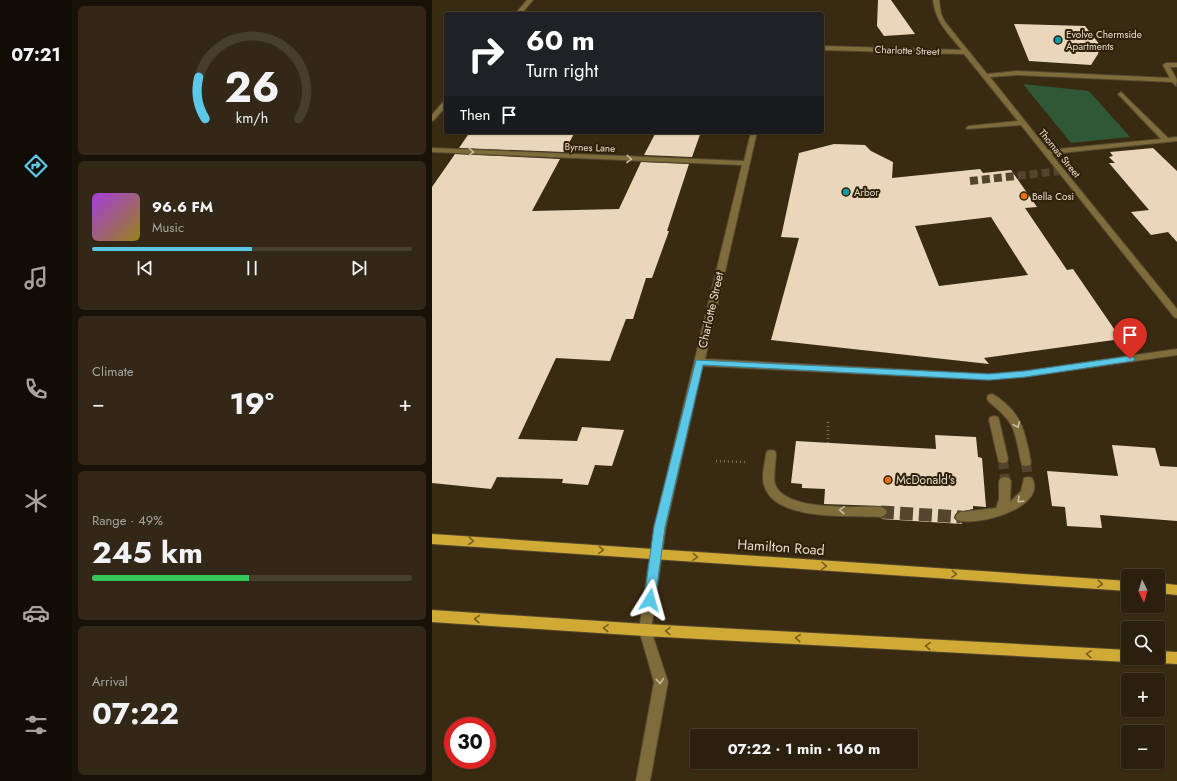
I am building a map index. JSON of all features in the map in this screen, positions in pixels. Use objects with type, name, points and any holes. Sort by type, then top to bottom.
[{"type":"main road","name":"Hamilton Road","points":[[432,539],[1121,586]]},
{"type":"main road","points":[[1165,589],[1177,590]]},
{"type":"main road","points":[[432,616],[645,630],[1121,656]]},
{"type":"main road","points":[[1165,657],[1177,658]]},
{"type":"street","points":[[520,12],[530,0]]},
{"type":"street","name":"Thomas Street","points":[[936,0],[938,14],[943,24],[1177,315]]},
{"type":"street","name":"Charlotte Street","points":[[824,48],[967,52]]},
{"type":"street","points":[[1176,83],[1166,65],[1177,65]]},
{"type":"street","points":[[986,76],[1017,73],[1176,83]]},
{"type":"street","points":[[1121,94],[1166,140]]},
{"type":"street","points":[[432,119],[444,104]]},
{"type":"street","points":[[432,108],[441,108]]},
{"type":"street","points":[[969,128],[1023,123]]},
{"type":"street","name":"Charlotte Street","points":[[645,630],[660,527],[754,134]]},
{"type":"street","points":[[1046,152],[1177,139]]},
{"type":"street","name":"Byrnes Lane","points":[[432,150],[747,164]]},
{"type":"street","points":[[699,362],[989,377],[1025,374],[1177,352]]},
{"type":"street","points":[[992,398],[1011,415],[1016,422],[1020,432],[1026,462]]},
{"type":"street","points":[[994,420],[1002,459]]},
{"type":"street","points":[[770,458],[769,484],[777,497],[784,502],[806,509],[881,512]]},
{"type":"street","points":[[1001,510],[1005,499],[1005,481]]},
{"type":"street","points":[[961,517],[982,516],[1018,503],[1027,492],[1028,481]]},
{"type":"street","points":[[643,781],[661,682],[645,630]]},
{"type":"path","points":[[828,422],[828,443]]},
{"type":"path","points":[[716,461],[770,458]]},
{"type":"green space","points":[[1023,84],[1089,91],[1130,137],[1071,143]]},
{"type":"building","points":[[878,0],[891,0],[915,34],[884,36],[877,26]]},
{"type":"building","name":"Evolve Chermside Apartments","points":[[1014,24],[1085,26],[1100,45],[1098,54],[1091,65],[1029,61]]},
{"type":"building","points":[[469,134],[574,134],[564,152],[459,148]]},
{"type":"building","points":[[655,134],[700,134],[692,157],[644,155]]},
{"type":"building","points":[[834,144],[865,145],[871,151],[893,162],[892,178],[980,169],[983,173],[1011,170],[1037,207],[1025,208],[1067,270],[1073,269],[1121,339],[984,358],[989,364],[771,340],[799,238],[781,237],[799,153]],"holes":[[[991,217],[1028,275],[939,286],[915,226]]]},
{"type":"building","points":[[1153,148],[1177,171],[1177,242],[1168,232],[1151,235],[1131,212],[1149,210],[1109,163],[1115,163],[1109,157],[1113,156],[1110,152]]},
{"type":"building","points":[[455,154],[560,159],[532,211],[619,209],[641,162],[689,164],[667,231],[669,231],[652,278],[646,278],[633,319],[626,319],[610,361],[556,358],[518,439],[577,441],[582,427],[624,430],[612,466],[595,465],[588,485],[562,483],[563,479],[497,477],[491,489],[432,483],[432,187]]},
{"type":"building","name":"McDonald's","points":[[935,435],[976,437],[978,457],[982,458],[986,507],[973,506],[973,509],[956,513],[954,518],[962,524],[881,519],[888,513],[886,508],[882,506],[824,504],[825,489],[802,488],[802,484],[791,483],[796,441],[936,449]]},
{"type":"building","points":[[1112,445],[1155,448],[1160,466],[1177,467],[1177,521],[1100,515],[1102,528],[1067,526],[1065,507],[1052,506],[1047,471],[1118,476]]},
{"type":"tunnel","points":[[970,181],[1061,171]]},
{"type":"tunnel","points":[[1003,459],[1005,481]]},
{"type":"tunnel","points":[[1026,462],[1028,481]]},
{"type":"tunnel","points":[[881,512],[961,517]]},
{"type":"place","name":"Evolve Chermside Apartments","points":[[1058,40]]},
{"type":"place","name":"Arbor","points":[[846,192]]},
{"type":"place","name":"Bella Cosi","points":[[1024,196]]},
{"type":"place","name":"McDonald's","points":[[888,480]]},
{"type":"route","points":[[650,600],[660,527],[699,362],[989,377],[1025,374],[1130,359]]}]
